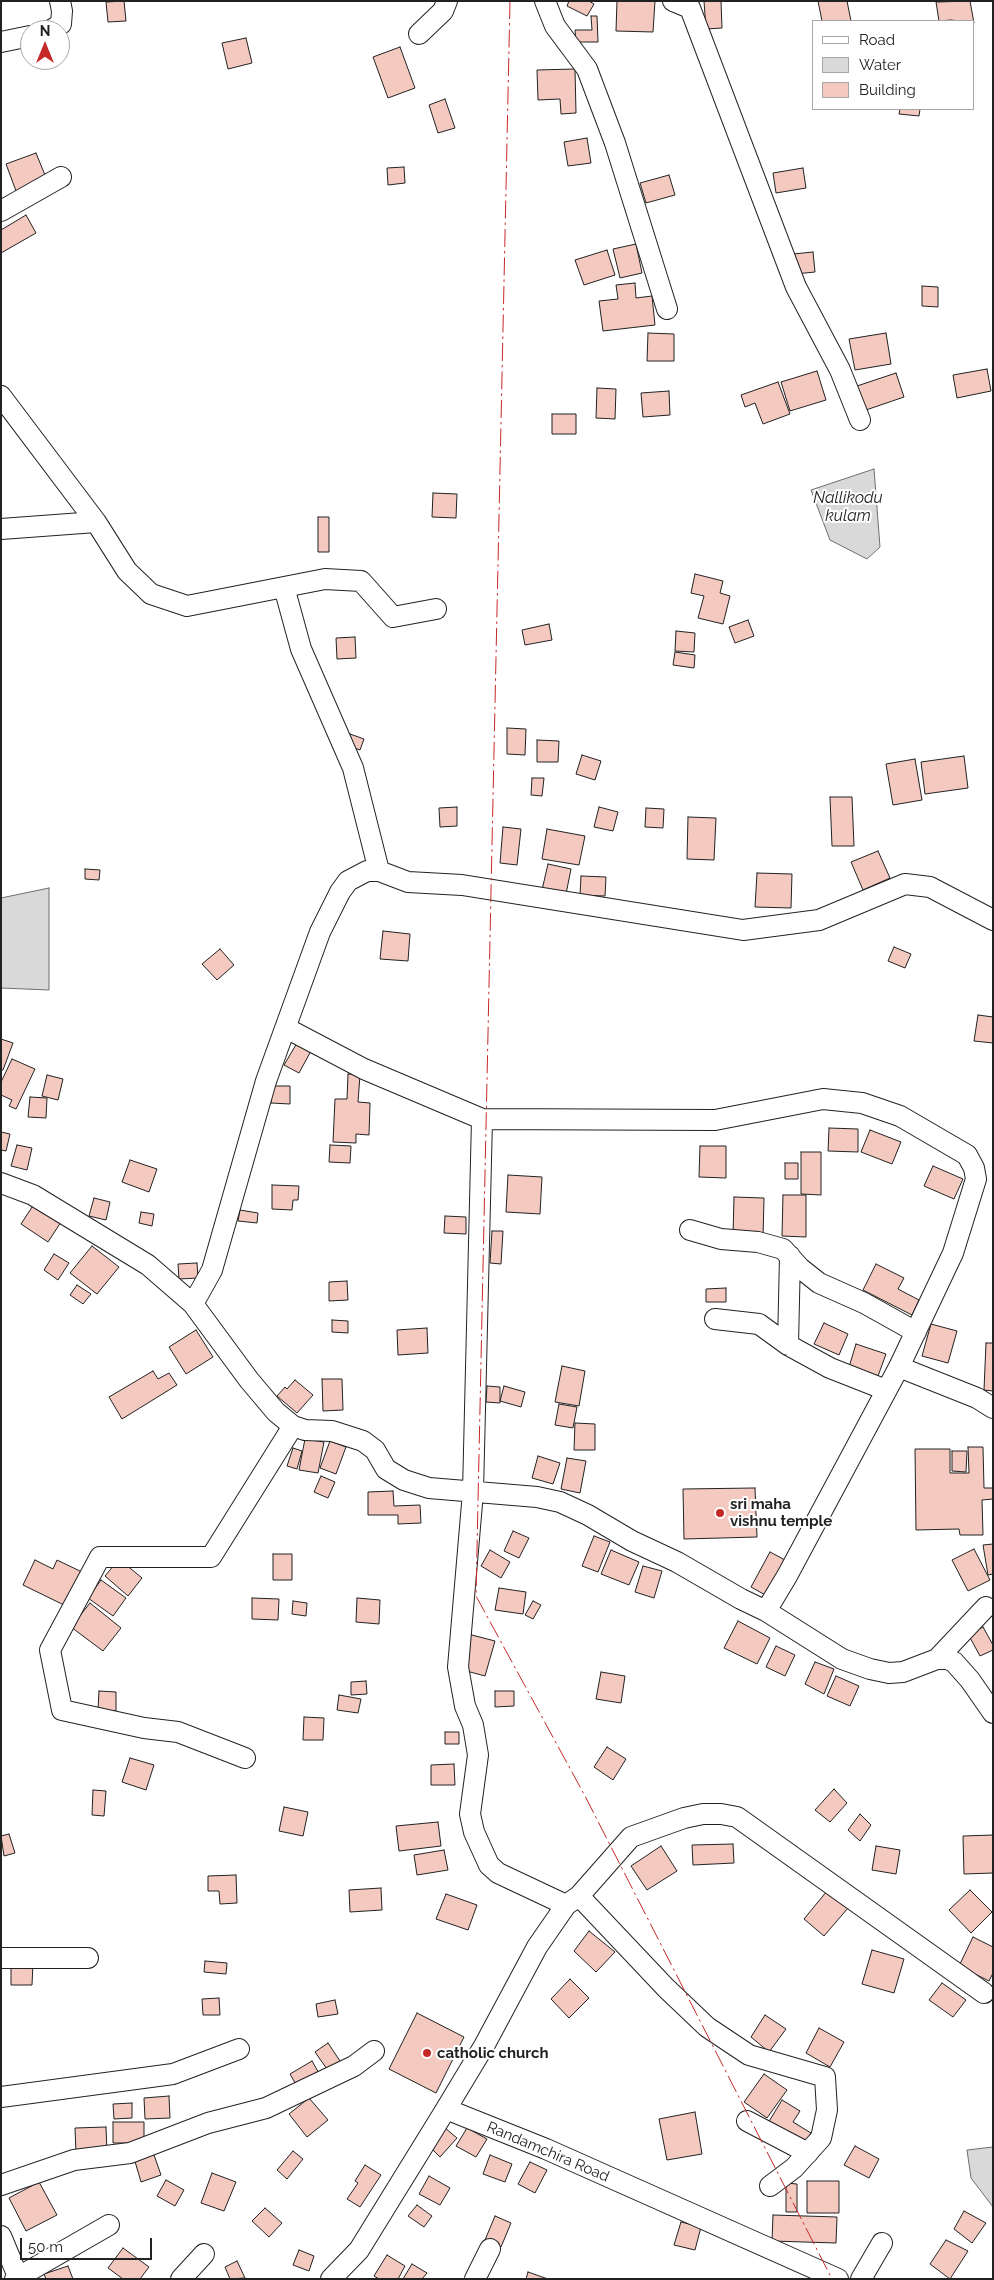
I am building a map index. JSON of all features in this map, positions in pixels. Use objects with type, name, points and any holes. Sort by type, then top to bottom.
[{"type":"street","points":[[60,1],[61,20]]},
{"type":"street","points":[[419,34],[444,10],[447,1]]},
{"type":"street","points":[[545,1],[555,26],[587,69],[616,143],[667,309]]},
{"type":"street","points":[[673,1],[690,8],[796,287],[840,370],[860,420]]},
{"type":"street","points":[[1,42],[20,38]]},
{"type":"street","points":[[1,210],[61,177]]},
{"type":"street","points":[[1,396],[96,522],[127,571],[151,594],[187,606],[325,579],[361,581],[393,617],[436,609]]},
{"type":"street","points":[[1,529],[96,522]]},
{"type":"street","points":[[284,587],[301,649],[354,768],[379,871]]},
{"type":"street","points":[[193,1304],[212,1270],[266,1082],[320,932],[340,892],[348,881],[367,870],[379,871],[408,882],[462,885],[743,930],[819,920],[905,884],[930,887],[993,920]]},
{"type":"street","points":[[286,1028],[364,1069],[482,1119],[715,1120],[823,1098],[862,1103],[900,1116],[967,1155],[974,1168],[976,1179],[953,1252],[899,1367],[787,1576],[766,1611]]},
{"type":"street","points":[[482,1119],[473,1492],[458,1666],[465,1706],[473,1725],[478,1756],[470,1814],[474,1832],[489,1865],[498,1872],[572,1900],[707,2027],[749,2055],[826,2077],[827,2110],[821,2138],[794,2168],[770,2186]]},
{"type":"street","points":[[1,1183],[33,1195],[148,1265],[193,1304],[249,1380],[276,1412],[293,1426],[305,1430],[332,1431],[363,1441],[374,1450],[386,1469],[404,1480],[429,1488],[537,1497],[560,1502],[588,1515],[632,1541],[677,1562],[741,1599],[766,1611],[842,1659],[870,1670],[889,1673],[903,1672],[937,1659],[947,1659],[954,1662],[970,1680],[993,1713]]},
{"type":"street","points":[[690,1230],[722,1239],[758,1242],[783,1249],[819,1283],[864,1303],[916,1332]]},
{"type":"street","points":[[788,1345],[790,1256]]},
{"type":"street","points":[[715,1319],[759,1324],[788,1345],[830,1368],[886,1390]]},
{"type":"street","points":[[899,1367],[977,1398],[993,1408]]},
{"type":"street","points":[[244,1758],[178,1732],[144,1728],[62,1710],[50,1650],[100,1556],[211,1557],[293,1426]]},
{"type":"street","points":[[937,1659],[986,1607]]},
{"type":"street","points":[[331,2279],[359,2250],[484,2046],[537,1947],[572,1900],[631,1837],[684,1818],[703,1814],[721,1814],[737,1817],[984,1993]]},
{"type":"street","points":[[1,1958],[88,1958]]},
{"type":"street","points":[[1,2097],[173,2074],[239,2050]]},
{"type":"street","points":[[1,2185],[74,2160],[130,2153],[208,2123],[266,2108],[354,2066],[374,2051]]},
{"type":"street","name":"Randamchira Road","points":[[446,2109],[554,2153],[838,2279]]},
{"type":"street","points":[[747,2121],[808,2153]]},
{"type":"street","points":[[1,2236],[18,2278],[109,2225]]},
{"type":"street","points":[[861,2279],[882,2243]]},
{"type":"street","points":[[475,2279],[490,2249]]},
{"type":"street","points":[[181,2279],[204,2254]]},
{"type":"water","name":"Nallikodu kulam","points":[[874,469],[880,547],[867,559],[830,540],[811,490]]},
{"type":"water","points":[[49,888],[49,990],[1,988],[1,898]]},
{"type":"water","points":[[993,2147],[993,2207],[971,2178],[967,2150]]},
{"type":"building","points":[[124,1],[126,21],[108,22],[106,2]]},
{"type":"building","points":[[569,1],[589,1],[594,4],[587,16],[567,6]]},
{"type":"building","points":[[617,1],[655,1],[653,32],[616,31]]},
{"type":"building","points":[[704,1],[721,1],[722,28],[706,29]]},
{"type":"building","points":[[818,1],[847,1],[851,20],[822,20]]},
{"type":"building","points":[[970,1],[973,20],[939,20],[936,2]]},
{"type":"building","points":[[591,16],[597,16],[598,42],[576,42],[575,30],[592,30]]},
{"type":"building","points":[[246,38],[252,63],[228,69],[222,43]]},
{"type":"building","points":[[400,47],[415,88],[388,98],[373,57]]},
{"type":"building","points":[[575,69],[576,113],[561,114],[560,99],[538,100],[537,70]]},
{"type":"building","points":[[445,99],[455,128],[438,133],[429,105]]},
{"type":"building","points":[[900,110],[920,110],[919,116],[899,114]]},
{"type":"building","points":[[587,138],[591,163],[568,166],[564,142]]},
{"type":"building","points":[[36,153],[47,180],[16,191],[6,164]]},
{"type":"building","points":[[404,167],[405,183],[388,185],[387,168]]},
{"type":"building","points":[[803,168],[806,188],[776,193],[773,173]]},
{"type":"building","points":[[669,175],[675,195],[646,203],[640,183]]},
{"type":"building","points":[[26,215],[36,233],[1,253],[1,230]]},
{"type":"building","points":[[636,244],[642,273],[620,278],[613,249]]},
{"type":"building","points":[[607,250],[615,275],[584,285],[575,260]]},
{"type":"building","points":[[813,252],[815,272],[795,274],[793,254]]},
{"type":"building","points":[[635,283],[636,298],[652,296],[655,325],[603,331],[599,301],[618,299],[616,285]]},
{"type":"building","points":[[922,286],[938,287],[938,307],[922,306]]},
{"type":"building","points":[[648,333],[674,334],[674,361],[647,361]]},
{"type":"building","points":[[886,333],[891,364],[855,370],[849,339]]},
{"type":"building","points":[[987,369],[991,391],[957,398],[953,375]]},
{"type":"building","points":[[817,371],[826,400],[790,411],[781,382]]},
{"type":"building","points":[[896,373],[904,397],[866,410],[857,386]]},
{"type":"building","points":[[778,382],[790,414],[763,424],[755,403],[745,407],[741,395]]},
{"type":"building","points":[[597,388],[616,389],[615,419],[596,418]]},
{"type":"building","points":[[669,391],[670,415],[643,417],[641,393]]},
{"type":"building","points":[[552,414],[576,414],[576,434],[552,434]]},
{"type":"building","points":[[433,493],[457,494],[456,518],[432,517]]},
{"type":"building","points":[[318,517],[329,517],[329,552],[318,552]]},
{"type":"building","points":[[695,574],[723,581],[720,593],[730,596],[723,624],[698,618],[704,596],[691,593]]},
{"type":"building","points":[[748,620],[754,636],[735,643],[729,627]]},
{"type":"building","points":[[549,624],[552,640],[525,645],[522,630]]},
{"type":"building","points":[[676,631],[695,633],[694,652],[675,651]]},
{"type":"building","points":[[355,637],[356,658],[337,659],[336,638]]},
{"type":"building","points":[[675,652],[695,655],[694,668],[673,665]]},
{"type":"building","points":[[507,728],[526,729],[525,755],[507,754]]},
{"type":"building","points":[[350,734],[364,739],[360,750],[346,745]]},
{"type":"building","points":[[537,740],[559,741],[558,762],[537,762]]},
{"type":"building","points":[[582,755],[601,761],[595,780],[576,774]]},
{"type":"building","points":[[964,756],[968,788],[925,794],[921,762]]},
{"type":"building","points":[[915,759],[922,800],[893,805],[886,764]]},
{"type":"building","points":[[532,778],[544,778],[542,796],[531,795]]},
{"type":"building","points":[[830,797],[852,797],[854,846],[832,846]]},
{"type":"building","points":[[457,807],[457,826],[440,827],[439,808]]},
{"type":"building","points":[[599,807],[618,812],[613,831],[594,827]]},
{"type":"building","points":[[646,808],[664,809],[663,828],[645,827]]},
{"type":"building","points":[[688,817],[716,818],[714,860],[687,859]]},
{"type":"building","points":[[503,827],[521,829],[517,865],[500,863]]},
{"type":"building","points":[[547,829],[585,836],[579,865],[542,859]]},
{"type":"building","points":[[878,851],[890,878],[863,890],[851,862]]},
{"type":"building","points":[[548,864],[571,869],[566,894],[542,890]]},
{"type":"building","points":[[85,869],[100,870],[99,880],[85,879]]},
{"type":"building","points":[[757,873],[792,874],[791,908],[755,907]]},
{"type":"building","points":[[581,876],[606,877],[605,896],[580,895]]},
{"type":"building","points":[[383,931],[410,934],[408,961],[380,959]]},
{"type":"building","points":[[894,947],[911,954],[905,968],[888,961]]},
{"type":"building","points":[[220,949],[234,965],[217,980],[202,964]]},
{"type":"building","points":[[978,1015],[993,1017],[993,1043],[974,1041]]},
{"type":"building","points":[[1,1039],[13,1043],[3,1070],[1,1070]]},
{"type":"building","points":[[297,1043],[311,1051],[299,1073],[284,1065]]},
{"type":"building","points":[[12,1059],[35,1069],[16,1109],[9,1106],[12,1100],[1,1095],[1,1082]]},
{"type":"building","points":[[348,1074],[360,1075],[358,1102],[370,1103],[369,1135],[356,1134],[356,1143],[333,1142],[335,1099],[347,1099]]},
{"type":"building","points":[[47,1075],[63,1079],[58,1100],[42,1096]]},
{"type":"building","points":[[271,1086],[290,1086],[290,1104],[271,1103]]},
{"type":"building","points":[[30,1097],[47,1098],[46,1118],[28,1117]]},
{"type":"building","points":[[829,1128],[858,1129],[858,1152],[828,1151]]},
{"type":"building","points":[[870,1130],[901,1142],[892,1164],[861,1152]]},
{"type":"building","points":[[1,1132],[10,1134],[6,1151],[1,1150]]},
{"type":"building","points":[[17,1145],[32,1148],[27,1170],[11,1166]]},
{"type":"building","points":[[330,1145],[351,1146],[350,1163],[329,1162]]},
{"type":"building","points":[[700,1146],[726,1146],[726,1178],[699,1177]]},
{"type":"building","points":[[801,1152],[821,1152],[821,1195],[801,1194]]},
{"type":"building","points":[[130,1160],[157,1169],[149,1192],[122,1182]]},
{"type":"building","points":[[785,1163],[798,1163],[798,1179],[785,1179]]},
{"type":"building","points":[[933,1166],[963,1179],[954,1199],[924,1186]]},
{"type":"building","points":[[508,1175],[542,1177],[540,1214],[506,1212]]},
{"type":"building","points":[[272,1185],[299,1186],[298,1200],[293,1200],[292,1210],[272,1209]]},
{"type":"building","points":[[783,1195],[806,1195],[806,1237],[782,1236]]},
{"type":"building","points":[[734,1197],[764,1198],[763,1238],[733,1237]]},
{"type":"building","points":[[94,1198],[110,1202],[106,1220],[89,1216]]},
{"type":"building","points":[[34,1204],[61,1222],[48,1242],[21,1224]]},
{"type":"building","points":[[240,1210],[258,1213],[257,1223],[238,1221]]},
{"type":"building","points":[[141,1212],[154,1214],[152,1226],[139,1223]]},
{"type":"building","points":[[445,1216],[466,1217],[466,1234],[444,1233]]},
{"type":"building","points":[[492,1231],[503,1231],[501,1264],[490,1263]]},
{"type":"building","points":[[92,1246],[119,1267],[97,1294],[70,1273]]},
{"type":"building","points":[[54,1254],[69,1263],[58,1280],[44,1270]]},
{"type":"building","points":[[197,1263],[198,1278],[179,1279],[178,1264]]},
{"type":"building","points":[[876,1264],[904,1278],[898,1289],[919,1300],[912,1315],[863,1290]]},
{"type":"building","points":[[347,1281],[348,1300],[329,1301],[329,1282]]},
{"type":"building","points":[[77,1285],[91,1294],[83,1304],[70,1295]]},
{"type":"building","points":[[726,1288],[726,1302],[706,1302],[706,1289]]},
{"type":"building","points":[[332,1320],[348,1321],[348,1333],[332,1332]]},
{"type":"building","points":[[824,1323],[848,1334],[839,1355],[814,1344]]},
{"type":"building","points":[[931,1324],[957,1331],[948,1363],[922,1356]]},
{"type":"building","points":[[427,1328],[428,1353],[398,1355],[397,1330]]},
{"type":"building","points":[[196,1330],[213,1357],[186,1374],[169,1347]]},
{"type":"building","points":[[986,1343],[993,1343],[993,1391],[984,1390]]},
{"type":"building","points":[[856,1344],[886,1354],[878,1376],[849,1367]]},
{"type":"building","points":[[562,1366],[585,1371],[579,1406],[555,1402]]},
{"type":"building","points":[[153,1371],[158,1379],[169,1373],[177,1385],[122,1419],[109,1397]]},
{"type":"building","points":[[322,1379],[342,1379],[343,1410],[323,1411]]},
{"type":"building","points":[[295,1380],[313,1395],[297,1413],[277,1396]]},
{"type":"building","points":[[487,1386],[500,1387],[500,1403],[486,1402]]},
{"type":"building","points":[[504,1386],[525,1392],[521,1407],[500,1401]]},
{"type":"building","points":[[559,1404],[577,1407],[573,1428],[555,1425]]},
{"type":"building","points":[[575,1423],[595,1424],[595,1450],[574,1450]]},
{"type":"building","points":[[305,1439],[324,1442],[318,1473],[299,1470]]},
{"type":"building","points":[[330,1441],[346,1447],[336,1474],[320,1468]]},
{"type":"building","points":[[968,1447],[983,1447],[984,1488],[993,1488],[993,1499],[982,1500],[983,1535],[960,1535],[959,1529],[916,1530],[915,1449],[950,1449],[950,1473],[969,1473]]},
{"type":"building","points":[[293,1448],[302,1451],[297,1469],[287,1466]]},
{"type":"building","points":[[952,1451],[967,1451],[966,1472],[952,1471]]},
{"type":"building","points":[[538,1456],[560,1463],[553,1484],[532,1478]]},
{"type":"building","points":[[567,1458],[586,1461],[580,1493],[561,1489]]},
{"type":"building","points":[[321,1476],[335,1482],[328,1498],[314,1492]]},
{"type":"building","name":"sri maha vishnu temple","points":[[755,1488],[757,1537],[684,1539],[683,1489]]},
{"type":"building","points":[[393,1491],[394,1506],[420,1505],[421,1523],[398,1524],[398,1515],[368,1515],[368,1492]]},
{"type":"building","points":[[513,1531],[529,1538],[519,1558],[504,1551]]},
{"type":"building","points":[[594,1536],[610,1542],[598,1572],[582,1566]]},
{"type":"building","points":[[993,1544],[993,1574],[988,1575],[983,1545]]},
{"type":"building","points":[[974,1549],[990,1580],[968,1591],[952,1560]]},
{"type":"building","points":[[490,1550],[510,1562],[501,1578],[481,1566]]},
{"type":"building","points":[[611,1550],[639,1562],[629,1585],[601,1574]]},
{"type":"building","points":[[770,1552],[787,1561],[767,1596],[751,1587]]},
{"type":"building","points":[[273,1554],[292,1554],[292,1580],[273,1580]]},
{"type":"building","points":[[119,1559],[142,1578],[128,1596],[105,1576]]},
{"type":"building","points":[[35,1560],[53,1569],[57,1560],[82,1572],[66,1606],[23,1585]]},
{"type":"building","points":[[643,1566],[662,1571],[654,1598],[635,1592]]},
{"type":"building","points":[[101,1580],[126,1598],[113,1616],[88,1598]]},
{"type":"building","points":[[499,1588],[526,1592],[523,1614],[495,1610]]},
{"type":"building","points":[[252,1598],[279,1599],[278,1620],[252,1619]]},
{"type":"building","points":[[357,1598],[380,1600],[379,1624],[356,1622]]},
{"type":"building","points":[[293,1601],[307,1603],[306,1616],[292,1614]]},
{"type":"building","points":[[533,1601],[541,1605],[533,1619],[525,1615]]},
{"type":"building","points":[[90,1603],[121,1628],[103,1651],[71,1627]]},
{"type":"building","points":[[738,1621],[770,1638],[757,1664],[724,1648]]},
{"type":"building","points":[[983,1627],[993,1645],[993,1650],[980,1656],[968,1634]]},
{"type":"building","points":[[468,1634],[495,1641],[485,1676],[459,1669]]},
{"type":"building","points":[[776,1646],[795,1655],[785,1676],[766,1667]]},
{"type":"building","points":[[815,1662],[834,1669],[824,1694],[805,1684]]},
{"type":"building","points":[[601,1672],[625,1676],[621,1703],[596,1699]]},
{"type":"building","points":[[836,1676],[859,1686],[850,1706],[827,1696]]},
{"type":"building","points":[[366,1681],[367,1694],[351,1695],[351,1682]]},
{"type":"building","points":[[99,1691],[116,1692],[116,1711],[98,1710]]},
{"type":"building","points":[[495,1691],[514,1691],[514,1706],[495,1707]]},
{"type":"building","points":[[339,1695],[361,1699],[358,1713],[337,1710]]},
{"type":"building","points":[[304,1717],[324,1718],[323,1740],[303,1740]]},
{"type":"building","points":[[445,1732],[459,1732],[459,1744],[445,1744]]},
{"type":"building","points":[[607,1747],[626,1759],[613,1780],[594,1767]]},
{"type":"building","points":[[130,1758],[154,1765],[146,1790],[122,1782]]},
{"type":"building","points":[[454,1764],[455,1785],[431,1785],[431,1765]]},
{"type":"building","points":[[834,1789],[847,1803],[830,1822],[815,1810]]},
{"type":"building","points":[[93,1790],[106,1791],[104,1816],[92,1815]]},
{"type":"building","points":[[284,1807],[308,1812],[303,1836],[279,1831]]},
{"type":"building","points":[[860,1814],[871,1825],[860,1841],[848,1830]]},
{"type":"building","points":[[438,1822],[441,1846],[399,1851],[396,1826]]},
{"type":"building","points":[[9,1834],[15,1853],[4,1856],[1,1836]]},
{"type":"building","points":[[993,1835],[993,1873],[964,1874],[963,1836]]},
{"type":"building","points":[[733,1844],[734,1863],[693,1865],[692,1845]]},
{"type":"building","points":[[661,1846],[677,1871],[647,1890],[631,1866]]},
{"type":"building","points":[[876,1846],[900,1850],[896,1874],[872,1870]]},
{"type":"building","points":[[444,1850],[448,1870],[417,1875],[414,1855]]},
{"type":"building","points":[[236,1875],[237,1903],[220,1904],[219,1891],[208,1891],[208,1876]]},
{"type":"building","points":[[381,1888],[382,1910],[350,1912],[349,1890]]},
{"type":"building","points":[[970,1890],[992,1912],[971,1933],[949,1910]]},
{"type":"building","points":[[827,1891],[848,1908],[824,1936],[804,1919]]},
{"type":"building","points":[[446,1894],[477,1905],[468,1930],[436,1919]]},
{"type":"building","points":[[589,1931],[615,1952],[596,1972],[574,1951]]},
{"type":"building","points":[[973,1937],[993,1947],[993,1973],[989,1981],[959,1966]]},
{"type":"building","points":[[872,1950],[904,1959],[894,1993],[862,1984]]},
{"type":"building","points":[[205,1961],[227,1963],[226,1974],[204,1972]]},
{"type":"building","points":[[11,1963],[33,1963],[32,1985],[11,1985]]},
{"type":"building","points":[[570,1979],[589,1998],[569,2018],[551,1999]]},
{"type":"building","points":[[942,1983],[966,2000],[953,2017],[929,2000]]},
{"type":"building","points":[[219,1998],[220,2015],[203,2015],[202,1999]]},
{"type":"building","points":[[335,2000],[338,2014],[318,2017],[316,2004]]},
{"type":"building","name":"catholic church","points":[[417,2013],[464,2037],[436,2093],[389,2069]]},
{"type":"building","points":[[765,2015],[786,2029],[769,2052],[751,2037]]},
{"type":"building","points":[[819,2028],[844,2042],[830,2067],[806,2053]]},
{"type":"building","points":[[328,2043],[342,2064],[329,2072],[315,2052]]},
{"type":"building","points":[[312,2061],[320,2075],[298,2088],[290,2074]]},
{"type":"building","points":[[764,2074],[787,2090],[767,2118],[744,2102]]},
{"type":"building","points":[[169,2096],[170,2118],[145,2119],[144,2098]]},
{"type":"building","points":[[309,2098],[328,2120],[307,2137],[289,2114]]},
{"type":"building","points":[[782,2100],[800,2111],[793,2122],[811,2133],[804,2145],[768,2123]]},
{"type":"building","points":[[132,2103],[132,2118],[114,2119],[113,2104]]},
{"type":"building","points":[[695,2112],[702,2154],[667,2160],[659,2119]]},
{"type":"building","points":[[113,2122],[144,2122],[144,2143],[113,2143]]},
{"type":"building","points":[[106,2127],[107,2152],[76,2153],[75,2128]]},
{"type":"building","points":[[445,2128],[457,2138],[440,2157],[429,2146]]},
{"type":"building","points":[[467,2128],[487,2139],[476,2157],[456,2146]]},
{"type":"building","points":[[855,2146],[879,2159],[869,2178],[844,2165]]},
{"type":"building","points":[[293,2151],[303,2159],[287,2179],[277,2170]]},
{"type":"building","points":[[153,2152],[161,2175],[141,2182],[134,2158]]},
{"type":"building","points":[[490,2155],[512,2164],[505,2182],[483,2174]]},
{"type":"building","points":[[530,2162],[547,2170],[535,2193],[518,2184]]},
{"type":"building","points":[[365,2165],[381,2175],[360,2207],[347,2199],[358,2183],[355,2181]]},
{"type":"building","points":[[212,2173],[236,2182],[224,2211],[201,2203]]},
{"type":"building","points":[[429,2176],[450,2188],[440,2205],[419,2194]]},
{"type":"building","points":[[166,2180],[184,2190],[175,2206],[157,2196]]},
{"type":"building","points":[[807,2181],[839,2181],[839,2213],[807,2213]]},
{"type":"building","points":[[39,2182],[57,2215],[26,2231],[9,2198]]},
{"type":"building","points":[[786,2183],[797,2184],[797,2212],[786,2212]]},
{"type":"building","points":[[417,2205],[432,2216],[424,2227],[408,2216]]},
{"type":"building","points":[[265,2208],[282,2223],[269,2237],[252,2221]]},
{"type":"building","points":[[964,2211],[986,2223],[972,2243],[954,2229]]},
{"type":"building","points":[[773,2215],[837,2217],[836,2243],[772,2241]]},
{"type":"building","points":[[495,2216],[511,2223],[501,2247],[485,2240]]},
{"type":"building","points":[[681,2222],[701,2227],[695,2250],[674,2245]]},
{"type":"building","points":[[946,2240],[968,2251],[950,2279],[930,2264]]},
{"type":"building","points":[[123,2248],[149,2267],[140,2279],[123,2279],[108,2268]]},
{"type":"building","points":[[299,2250],[314,2256],[309,2271],[293,2265]]},
{"type":"building","points":[[387,2255],[405,2266],[398,2279],[379,2279],[374,2276]]},
{"type":"building","points":[[237,2261],[245,2278],[230,2279],[225,2267]]},
{"type":"building","points":[[412,2264],[427,2273],[422,2279],[403,2279]]},
{"type":"building","points":[[68,2266],[73,2279],[46,2279],[44,2274]]},
{"type":"building","points":[[528,2272],[548,2279],[526,2279]]},
{"type":"power","points":[[510,1],[476,1596],[585,1796],[832,2279]]},
{"type":"place","name":"sri maha vishnu temple","points":[[720,1513]]},
{"type":"place","name":"catholic church","points":[[427,2053]]}]
